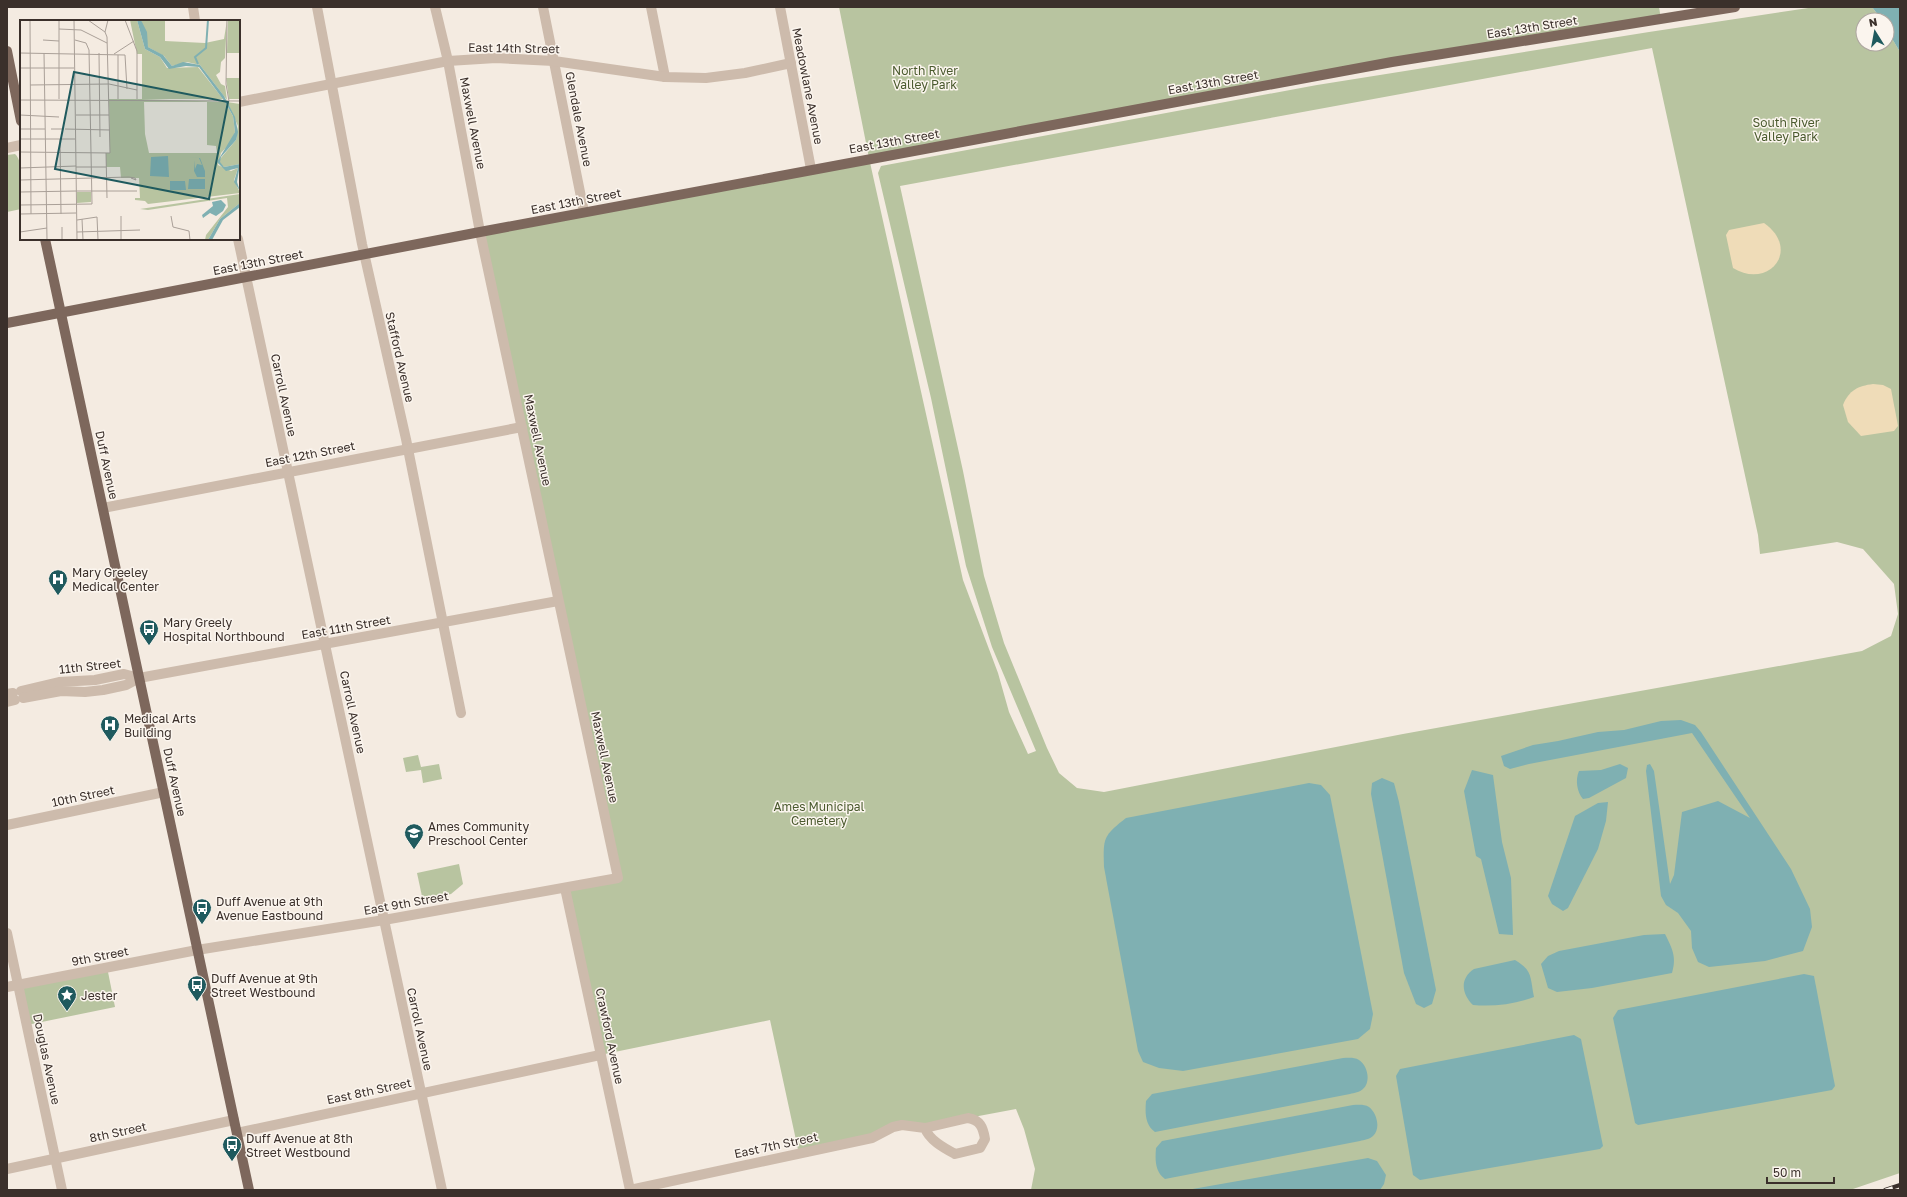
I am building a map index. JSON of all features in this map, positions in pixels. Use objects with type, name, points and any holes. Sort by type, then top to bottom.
[{"type":"main road","name":"East 13th Street","points":[[7,323],[812,169],[1392,62],[1735,7]]},
{"type":"main road","points":[[7,51],[20,117]]},
{"type":"main road","name":"Duff Avenue","points":[[45,240],[249,1190]]},
{"type":"street","points":[[193,7],[196,20]]},
{"type":"street","name":"Stafford Avenue","points":[[317,7],[364,255],[407,449],[462,713]]},
{"type":"street","name":"Maxwell Avenue","points":[[435,7],[448,61],[480,232],[618,878]]},
{"type":"street","name":"Glendale Avenue","points":[[543,7],[584,212]]},
{"type":"street","points":[[651,7],[665,77]]},
{"type":"street","name":"Meadowlane Avenue","points":[[780,7],[812,169]]},
{"type":"street","name":"East 14th Street","points":[[240,102],[448,61],[496,58],[554,60],[665,77],[706,78],[745,73],[791,63]]},
{"type":"street","points":[[7,148],[20,145]]},
{"type":"street","name":"Carroll Avenue","points":[[238,240],[245,278],[442,1190]]},
{"type":"street","name":"East 12th Street","points":[[103,508],[522,427]]},
{"type":"street","name":"East 11th Street","points":[[139,678],[558,601]]},
{"type":"street","name":"11th Street","points":[[14,696],[59,682],[95,680],[124,674],[139,678]]},
{"type":"street","name":"10th Street","points":[[7,825],[164,792]]},
{"type":"street","name":"East 9th Street","points":[[198,950],[384,920],[618,878]]},
{"type":"street","name":"Crawford Avenue","points":[[565,888],[630,1190]]},
{"type":"street","name":"Douglas Avenue","points":[[7,933],[62,1190]]},
{"type":"street","name":"9th Street","points":[[7,986],[198,950]]},
{"type":"street","name":"East 8th Street","points":[[236,1132],[600,1054]]},
{"type":"street","name":"East 7th Street","points":[[630,1190],[872,1138],[893,1127],[902,1125],[925,1128],[968,1118],[981,1124],[985,1139],[980,1148],[955,1154],[935,1141],[925,1128]]},
{"type":"street","name":"8th Street","points":[[7,1170],[234,1120]]},
{"type":"green space","name":"North River Valley Park","points":[[839,7],[1659,7],[1661,19],[869,158]]},
{"type":"green space","points":[[1815,7],[1872,7],[1876,12],[1855,12],[1855,52],[1895,52],[1895,44],[1900,52],[1900,1173],[1850,1190],[1031,1190],[1035,1169],[1024,1129],[1016,1109],[968,1118],[914,1125],[799,1154],[770,1020],[600,1055],[565,888],[617,878],[480,232],[869,158],[963,580],[998,673],[1009,712],[1028,754],[1036,751],[992,647],[966,566],[931,398],[878,173],[881,166],[1317,85],[1649,32]],"holes":[[[1652,48],[1758,535],[1760,554],[1837,542],[1863,549],[1894,584],[1898,614],[1891,636],[1862,651],[1403,734],[1104,792],[1077,788],[1059,773],[1047,748],[1004,643],[984,576],[963,471],[900,186]]]},
{"type":"green space","points":[[15,154],[20,164],[20,209],[7,212],[7,155]]},
{"type":"green space","points":[[418,755],[421,767],[439,764],[442,779],[423,783],[421,770],[406,772],[403,758]]},
{"type":"green space","points":[[459,864],[463,884],[451,894],[423,901],[417,873]]},
{"type":"green space","points":[[107,967],[115,1007],[27,1025],[18,984]]},
{"type":"sand","points":[[1764,223],[1775,234],[1780,245],[1780,255],[1776,264],[1768,271],[1758,274],[1746,273],[1733,268],[1726,235],[1729,230]]},
{"type":"sand","points":[[1873,384],[1883,385],[1891,389],[1898,426],[1894,431],[1861,436],[1848,422],[1843,405],[1851,392],[1863,386]]},
{"type":"water","points":[[1872,7],[1900,7],[1900,52],[1895,44],[1895,12],[1876,12]]},
{"type":"water","points":[[1681,720],[1695,725],[1701,732],[1791,869],[1810,909],[1812,927],[1803,951],[1765,961],[1709,967],[1698,962],[1692,948],[1691,931],[1678,913],[1666,905],[1661,896],[1646,771],[1647,765],[1650,764],[1654,771],[1670,884],[1674,875],[1682,812],[1718,801],[1750,818],[1692,733],[1529,764],[1510,769],[1504,766],[1501,756],[1533,745],[1598,732],[1624,730],[1661,721]]},
{"type":"water","points":[[1620,764],[1628,768],[1626,778],[1589,798],[1583,799],[1577,786],[1579,771],[1601,770]]},
{"type":"water","points":[[1472,770],[1493,775],[1502,842],[1511,878],[1513,935],[1499,934],[1481,859],[1476,856],[1464,791]]},
{"type":"water","points":[[1382,778],[1394,783],[1399,802],[1436,990],[1432,1004],[1424,1008],[1416,1004],[1404,973],[1371,794],[1372,783]]},
{"type":"water","points":[[1309,783],[1321,785],[1330,795],[1373,1014],[1370,1029],[1358,1039],[1183,1071],[1159,1068],[1143,1062],[1138,1051],[1104,867],[1104,843],[1106,838],[1113,829],[1126,818]]},
{"type":"water","points":[[1608,802],[1606,821],[1598,849],[1568,908],[1563,911],[1552,904],[1548,896],[1575,816],[1598,803]]},
{"type":"water","points":[[1665,934],[1672,948],[1674,957],[1672,973],[1592,988],[1557,992],[1548,988],[1541,964],[1548,956],[1559,951],[1644,935]]},
{"type":"water","points":[[1515,960],[1528,971],[1534,997],[1488,1006],[1473,1005],[1469,1001],[1466,996],[1464,982],[1469,973],[1474,969]]},
{"type":"water","points":[[1804,974],[1814,976],[1835,1086],[1832,1090],[1638,1125],[1635,1123],[1613,1018],[1618,1010]]},
{"type":"water","points":[[1574,1035],[1581,1039],[1603,1146],[1600,1149],[1420,1180],[1413,1175],[1396,1076],[1400,1069]]},
{"type":"water","points":[[1343,1058],[1357,1059],[1365,1066],[1368,1078],[1365,1086],[1360,1091],[1155,1132],[1147,1122],[1146,1101],[1152,1094]]},
{"type":"water","points":[[1353,1105],[1367,1106],[1374,1113],[1377,1121],[1377,1129],[1370,1138],[1165,1179],[1157,1169],[1156,1148],[1162,1141]]},
{"type":"water","points":[[1368,1158],[1377,1161],[1386,1175],[1384,1184],[1380,1190],[1187,1190]]},
{"type":"railway","points":[[1885,1190],[1900,1185]]},
{"type":"place","name":"Mary Greeley Medical Center","points":[[58,596]]},
{"type":"place","name":"Mary Greely Hospital Northbound","points":[[149,646]]},
{"type":"place","name":"Medical Arts Building","points":[[110,742]]},
{"type":"place","name":"Ames Community Preschool Center","points":[[414,850]]},
{"type":"place","name":"Duff Avenue at 9th Avenue Eastbound","points":[[202,925]]},
{"type":"place","name":"Duff Avenue at 9th Street Westbound","points":[[197,1002]]},
{"type":"place","name":"Jester","points":[[67,1012]]},
{"type":"place","name":"Duff Avenue at 8th Street Westbound","points":[[232,1162]]},
{"type":"park label","name":"South River Valley Park","points":[[1786,129]]},
{"type":"park label","name":"Ames Municipal Cemetery","points":[[819,813]]}]
